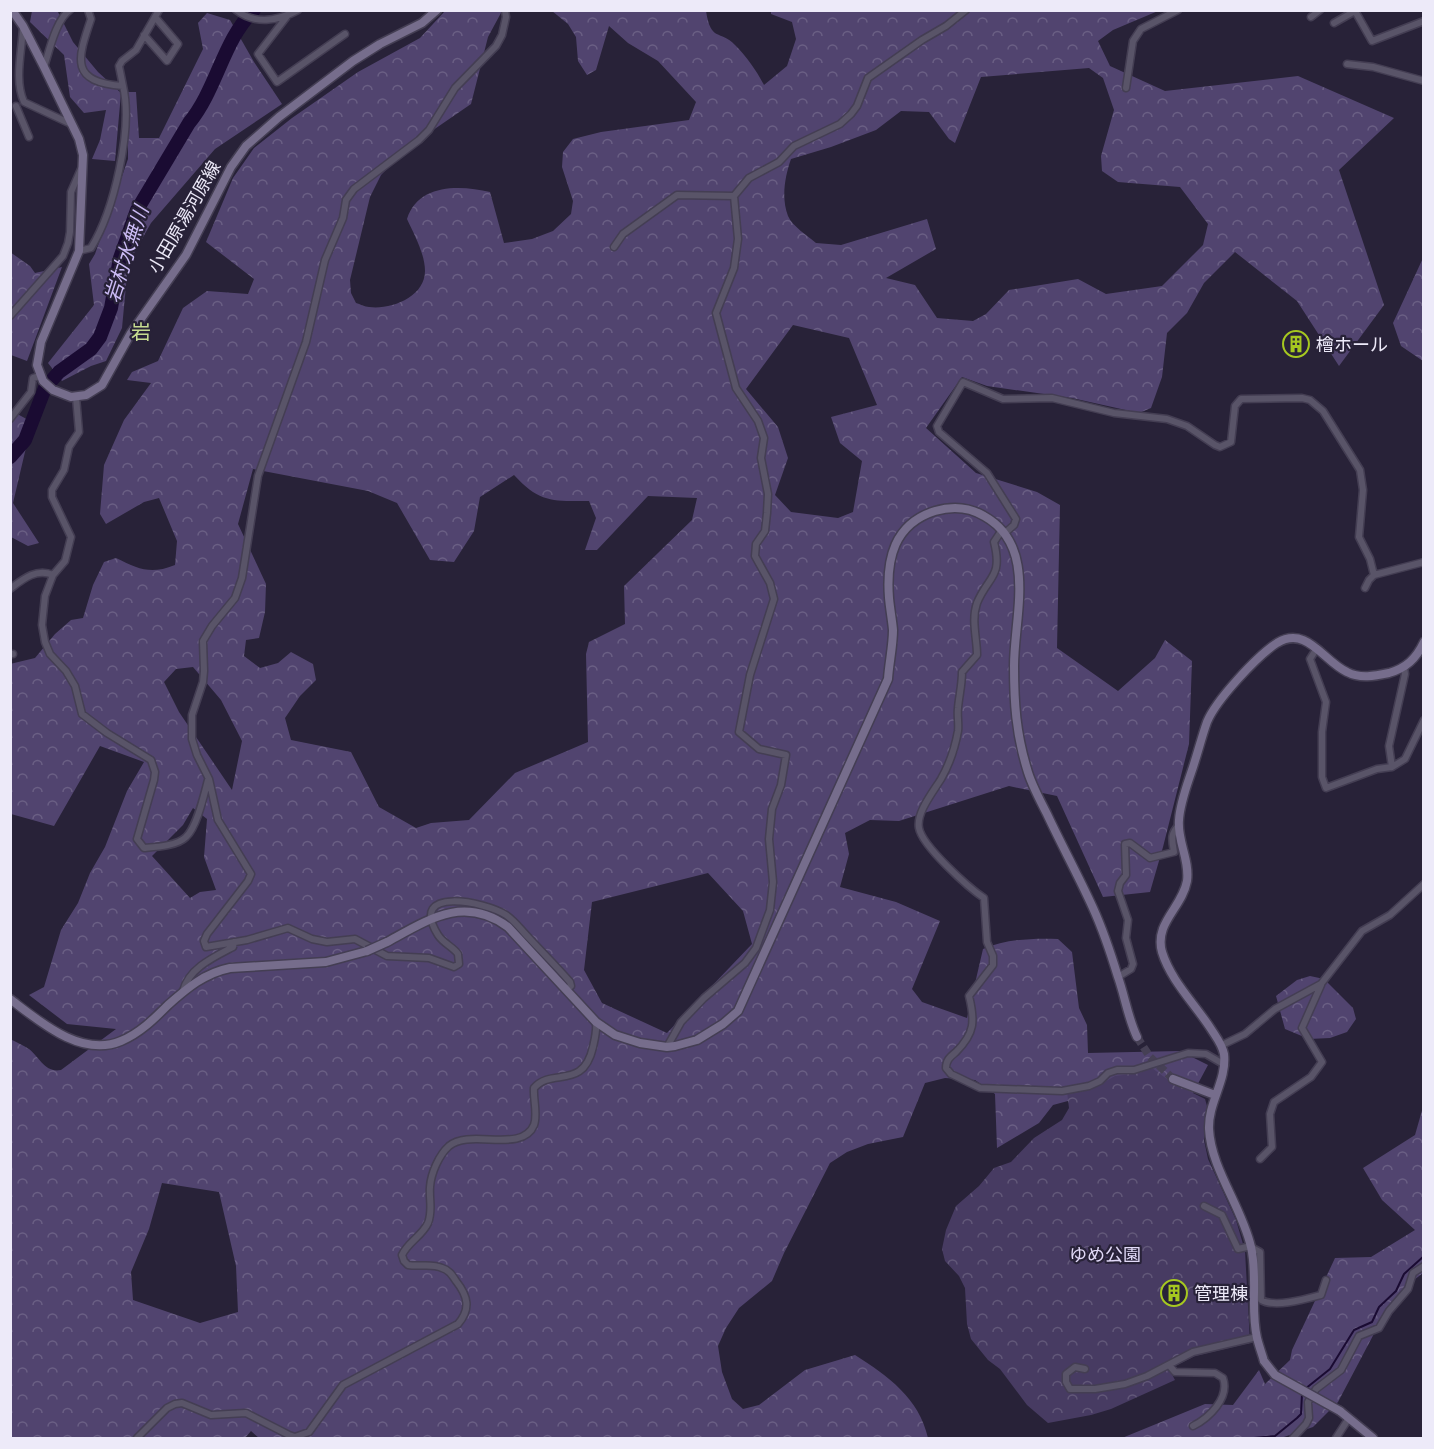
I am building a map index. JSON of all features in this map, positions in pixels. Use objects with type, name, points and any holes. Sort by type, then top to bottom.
[{"type":"street","points":[[44,67],[59,24],[70,10]]},
{"type":"street","points":[[88,10],[92,19],[81,55],[85,74],[89,79],[95,81],[123,86]]},
{"type":"street","points":[[238,12],[268,21],[298,10]]},
{"type":"street","name":"小田原湯河原線","points":[[76,397],[93,392],[102,385],[112,371],[132,333],[186,255],[231,167],[246,146],[279,117],[352,61],[422,23],[438,10]]},
{"type":"street","points":[[505,10],[506,17],[502,35],[496,46],[455,88],[429,130],[354,189],[346,200],[343,218],[325,260],[306,342],[258,476],[242,578],[236,598],[212,626],[203,641],[203,682],[195,703],[191,727],[197,756],[208,779],[218,820],[251,874],[204,941],[206,947],[288,928],[312,939],[327,942],[355,939],[387,956],[429,958],[450,967],[457,966],[459,964],[458,954],[439,936],[432,919],[434,908],[450,900],[483,906],[506,915],[570,982],[571,986],[566,990]]},
{"type":"street","points":[[667,1047],[681,1022],[704,998],[745,963],[756,948],[770,910],[773,882],[769,839],[772,809],[781,785],[786,755],[759,748],[740,732],[750,675],[774,599],[770,583],[755,556],[756,544],[765,531],[768,513],[768,494],[761,458],[764,438],[758,421],[736,388],[716,313],[734,268],[738,239],[734,196],[749,178],[779,162],[794,146],[840,124],[857,106],[868,78],[966,10]]},
{"type":"street","points":[[1126,88],[1136,34],[1141,29],[1178,10]]},
{"type":"street","points":[[1311,17],[1320,10]]},
{"type":"street","points":[[1334,22],[1355,11],[1372,41],[1424,21]]},
{"type":"street","points":[[14,12],[79,139],[84,163],[79,250],[41,342],[37,365],[42,379],[53,390],[76,397],[80,432],[69,447],[64,470],[52,490],[52,497],[71,537],[65,561],[53,575],[49,584],[42,612],[42,625],[50,654],[66,672],[78,692],[82,714],[107,733],[151,760],[155,772],[154,780],[137,839],[144,848],[179,842],[186,837],[196,819],[208,779]]},
{"type":"street","points":[[79,250],[91,248],[100,233],[108,211],[122,153],[126,100],[119,66],[136,50],[144,35],[157,14],[178,44],[166,61],[144,35]]},
{"type":"street","points":[[288,15],[258,54],[277,82],[345,34]]},
{"type":"street","points":[[23,26],[19,81],[24,102],[72,124]]},
{"type":"street","points":[[1347,64],[1373,67],[1424,81]]},
{"type":"street","points":[[24,102],[13,107],[29,137]]},
{"type":"street","points":[[10,316],[63,256],[70,232],[71,192],[84,163]]},
{"type":"street","points":[[614,246],[623,234],[677,195],[734,196]]},
{"type":"street","points":[[10,419],[31,392],[33,378],[42,379]]},
{"type":"street","points":[[1225,1065],[1206,1054],[1188,1053],[1134,1070],[1117,1070],[1089,1086],[1062,1091],[980,1088],[951,1074],[946,1068],[948,1059],[962,1046],[970,1034],[974,1016],[969,996],[991,970],[993,962],[987,942],[984,898],[966,885],[922,837],[919,823],[924,807],[944,774],[958,730],[962,672],[977,655],[974,625],[977,604],[995,575],[997,556],[994,542],[1014,525],[1016,519],[987,473],[939,432],[937,426],[963,382],[1003,399],[1052,398],[1114,413],[1167,419],[1188,426],[1215,446],[1221,447],[1231,442],[1235,406],[1241,399],[1302,398],[1310,400],[1323,411],[1360,470],[1363,490],[1359,537],[1370,559],[1374,575]]},
{"type":"street","points":[[10,999],[38,1021],[76,1042],[104,1045],[120,1042],[143,1029],[183,991],[204,976],[230,968],[326,962],[367,951],[432,919],[461,911],[483,913],[496,918],[522,941],[596,1022],[615,1035],[640,1043],[667,1047],[698,1040],[738,1011],[888,680],[893,631],[889,598],[889,566],[897,539],[909,525],[927,514],[953,508],[980,514],[1004,532],[1014,550],[1018,566],[1019,603],[1014,663],[1017,733],[1028,772],[1093,908],[1137,1037]]},
{"type":"street","points":[[1365,588],[1374,575],[1424,562]]},
{"type":"street","points":[[10,589],[30,575],[43,572],[53,575]]},
{"type":"street","points":[[1373,1438],[1340,1411],[1275,1375],[1264,1361],[1257,1338],[1251,1246],[1242,1217],[1212,1147],[1210,1112],[1225,1065],[1222,1045],[1177,982],[1165,961],[1160,935],[1184,892],[1187,882],[1179,825],[1181,806],[1208,721],[1225,696],[1246,672],[1279,642],[1287,639],[1305,640],[1345,672],[1359,676],[1372,676],[1404,667],[1414,659],[1424,642]]},
{"type":"street","points":[[1317,648],[1310,659],[1326,702],[1322,732],[1322,777],[1326,788],[1377,769],[1392,767],[1405,759],[1424,720]]},
{"type":"street","points":[[1392,767],[1389,746],[1405,674],[1404,667]]},
{"type":"street","points":[[1118,977],[1131,969],[1133,964],[1126,938],[1128,920],[1118,891],[1126,875],[1125,844],[1130,843],[1150,858],[1174,852],[1172,835],[1179,825]]},
{"type":"street","points":[[1260,1159],[1272,1147],[1270,1114],[1274,1102],[1311,1077],[1322,1062],[1302,1028],[1322,984],[1362,931],[1390,915],[1424,884]]},
{"type":"street","points":[[183,991],[188,977],[233,946],[234,942]]},
{"type":"street","points":[[1222,1045],[1245,1034],[1275,1009],[1322,984]]},
{"type":"street","points":[[137,1438],[167,1408],[182,1403],[211,1414],[246,1413],[289,1435],[295,1437],[303,1435],[315,1426],[343,1385],[458,1324],[464,1317],[468,1304],[465,1292],[449,1271],[440,1266],[408,1265],[402,1255],[427,1224],[432,1209],[430,1187],[440,1157],[459,1140],[514,1139],[531,1130],[535,1123],[534,1088],[542,1082],[576,1074],[583,1068],[591,1058],[597,1029],[596,1022]]},
{"type":"street","points":[[1173,1079],[1215,1095]]},
{"type":"street","points":[[1204,1206],[1222,1215],[1238,1249],[1251,1246],[1260,1252],[1261,1300],[1267,1303],[1302,1300],[1321,1294],[1326,1280]]},
{"type":"street","points":[[1293,1438],[1309,1418],[1308,1402],[1316,1389],[1341,1370],[1359,1336],[1379,1328],[1389,1311],[1408,1289],[1413,1273],[1424,1266]]},
{"type":"street","points":[[1085,1369],[1075,1367],[1066,1374],[1065,1378],[1070,1389],[1095,1389],[1125,1384],[1147,1376],[1194,1352],[1257,1338]]},
{"type":"street","points":[[1169,1365],[1175,1372],[1215,1372],[1223,1378],[1224,1394],[1218,1405],[1193,1426]]},
{"type":"street","points":[[1336,1438],[1349,1418]]},
{"type":"green space","points":[[32,11],[60,11],[58,12],[73,42],[98,72],[121,93],[115,161],[92,159],[100,140],[106,110],[84,113],[70,97],[64,55],[30,22]]},
{"type":"green space","points":[[445,11],[502,11],[488,37],[471,104],[407,148],[381,175],[370,197],[350,280],[351,293],[356,303],[367,307],[396,304],[413,295],[419,288],[423,280],[425,264],[419,244],[407,219],[413,207],[430,193],[454,188],[490,192],[504,243],[532,239],[553,231],[571,214],[573,201],[562,167],[563,152],[573,139],[601,132],[689,120],[696,102],[658,61],[628,43],[609,26],[596,70],[587,75],[578,61],[576,37],[568,24],[552,11],[706,11],[713,32],[730,40],[751,64],[764,85],[787,66],[796,39],[792,22],[771,14],[771,11],[1158,11],[1113,30],[1098,41],[1110,66],[1165,91],[1298,76],[1394,118],[1339,170],[1384,305],[1339,366],[1297,301],[1235,252],[1204,283],[1187,313],[1167,333],[1162,377],[1151,408],[1139,413],[1072,398],[987,386],[962,377],[926,428],[976,473],[1037,492],[1060,505],[1057,648],[1118,691],[1155,658],[1165,640],[1192,661],[1189,744],[1150,892],[1103,897],[1057,796],[1009,786],[899,821],[870,820],[845,833],[849,854],[840,887],[896,902],[940,921],[912,989],[922,1002],[967,1018],[983,949],[1020,940],[1058,939],[1072,952],[1079,1008],[1087,1025],[1088,1053],[1180,1051],[1208,1065],[1179,1119],[1116,1088],[1053,1105],[1039,1123],[997,1148],[995,1094],[975,1080],[945,1078],[925,1083],[903,1137],[868,1144],[847,1152],[830,1163],[772,1281],[739,1308],[726,1328],[718,1346],[722,1372],[732,1399],[743,1409],[759,1405],[805,1370],[855,1355],[890,1380],[910,1400],[924,1424],[928,1438],[259,1438],[251,1431],[245,1438],[11,1438],[10,1039],[29,1049],[47,1067],[61,1070],[116,1029],[67,1024],[29,995],[44,987],[61,930],[78,903],[90,873],[105,847],[127,791],[144,762],[100,746],[54,826],[11,814],[10,664],[35,658],[55,634],[71,620],[83,618],[93,585],[104,562],[116,558],[138,568],[151,570],[175,565],[177,541],[159,498],[144,502],[106,524],[100,514],[104,465],[124,420],[151,383],[127,380],[132,372],[158,361],[183,308],[207,291],[248,294],[254,279],[206,242],[233,178],[254,148],[292,118],[358,72],[420,38]],"holes":[[[1089,68],[1103,78],[1114,110],[1101,156],[1102,171],[1118,182],[1180,187],[1208,224],[1203,245],[1162,286],[1106,294],[1078,279],[1009,290],[986,314],[973,321],[937,318],[915,285],[886,278],[936,249],[927,219],[841,245],[816,243],[790,220],[784,195],[791,159],[876,130],[901,111],[929,112],[949,139],[955,143],[981,77]],[[793,325],[849,338],[877,405],[831,417],[840,443],[862,461],[853,512],[838,518],[791,512],[775,495],[788,458],[778,427],[746,389]],[[253,469],[368,491],[397,503],[430,560],[454,562],[474,531],[480,497],[514,475],[531,491],[547,499],[589,501],[596,518],[585,550],[597,550],[648,496],[697,498],[692,520],[624,586],[625,624],[589,642],[586,654],[588,742],[515,773],[469,820],[431,823],[416,828],[379,807],[351,752],[291,740],[285,718],[300,696],[316,680],[313,664],[291,652],[278,663],[260,668],[244,656],[246,640],[259,638],[265,612],[266,584],[238,524]],[[193,667],[221,700],[242,741],[232,790],[179,712],[164,682],[176,669]],[[193,808],[207,819],[204,857],[216,890],[200,892],[190,898],[152,856],[183,825]],[[708,873],[743,911],[752,944],[667,1033],[602,1003],[584,970],[592,902]],[[162,1183],[219,1192],[236,1266],[238,1312],[200,1323],[133,1300],[131,1272],[149,1229]]]},
{"type":"green space","points":[[207,13],[230,20],[282,104],[215,149],[151,223],[128,264],[122,328],[106,361],[62,381],[48,363],[94,305],[89,264],[95,254],[128,159],[128,92],[136,92],[139,138],[159,138],[203,49],[198,23]]},
{"type":"green space","points":[[10,252],[30,266],[35,273],[62,267],[27,361],[11,355]]},
{"type":"green space","points":[[1423,258],[1424,361],[1401,346],[1393,323]]},
{"type":"green space","points":[[10,410],[32,422],[13,503],[39,543],[28,546],[11,537]]},
{"type":"green space","points":[[1310,976],[1324,979],[1353,1008],[1356,1019],[1347,1032],[1330,1038],[1309,1039],[1285,1029],[1276,996],[1297,980]]},
{"type":"green space","name":"ゆめ公園","points":[[1152,1068],[1171,1082],[1205,1099],[1207,1106],[1204,1140],[1208,1159],[1236,1220],[1245,1251],[1250,1343],[1195,1356],[1169,1369],[1175,1380],[1111,1409],[1048,1423],[1027,1405],[1000,1369],[988,1360],[971,1339],[967,1324],[965,1288],[959,1276],[945,1261],[942,1249],[946,1230],[956,1206],[979,1186],[994,1168],[1011,1162],[1034,1138],[1062,1120],[1069,1108],[1067,1092],[1096,1087],[1115,1076],[1139,1073]]},
{"type":"green space","points":[[1423,1107],[1423,1273],[1405,1287],[1387,1309],[1338,1402],[1313,1427],[1281,1438],[1122,1438],[1205,1404],[1233,1405],[1259,1370],[1265,1384],[1290,1360],[1292,1350],[1335,1258],[1371,1257],[1415,1230],[1382,1200],[1363,1168],[1415,1135]]},
{"type":"waterway","name":"岩村水無川","points":[[10,457],[25,440],[45,388],[59,372],[91,349],[100,337],[111,308],[120,258],[137,210],[199,110],[243,22],[254,10]]},
{"type":"waterway","points":[[1305,1389],[1330,1369],[1354,1330],[1372,1322],[1379,1307],[1396,1291],[1404,1274],[1424,1256]]},
{"type":"waterway","points":[[1254,1438],[1275,1436],[1297,1418],[1301,1414],[1302,1394]]},
{"type":"tunnel","points":[[1137,1037],[1150,1057],[1173,1079]]},
{"type":"place","name":"檜ホール","points":[[1296,344]]},
{"type":"place","name":"管理棟","points":[[1174,1293]]},
{"type":"district","name":"岩","points":[[141,331]]}]
